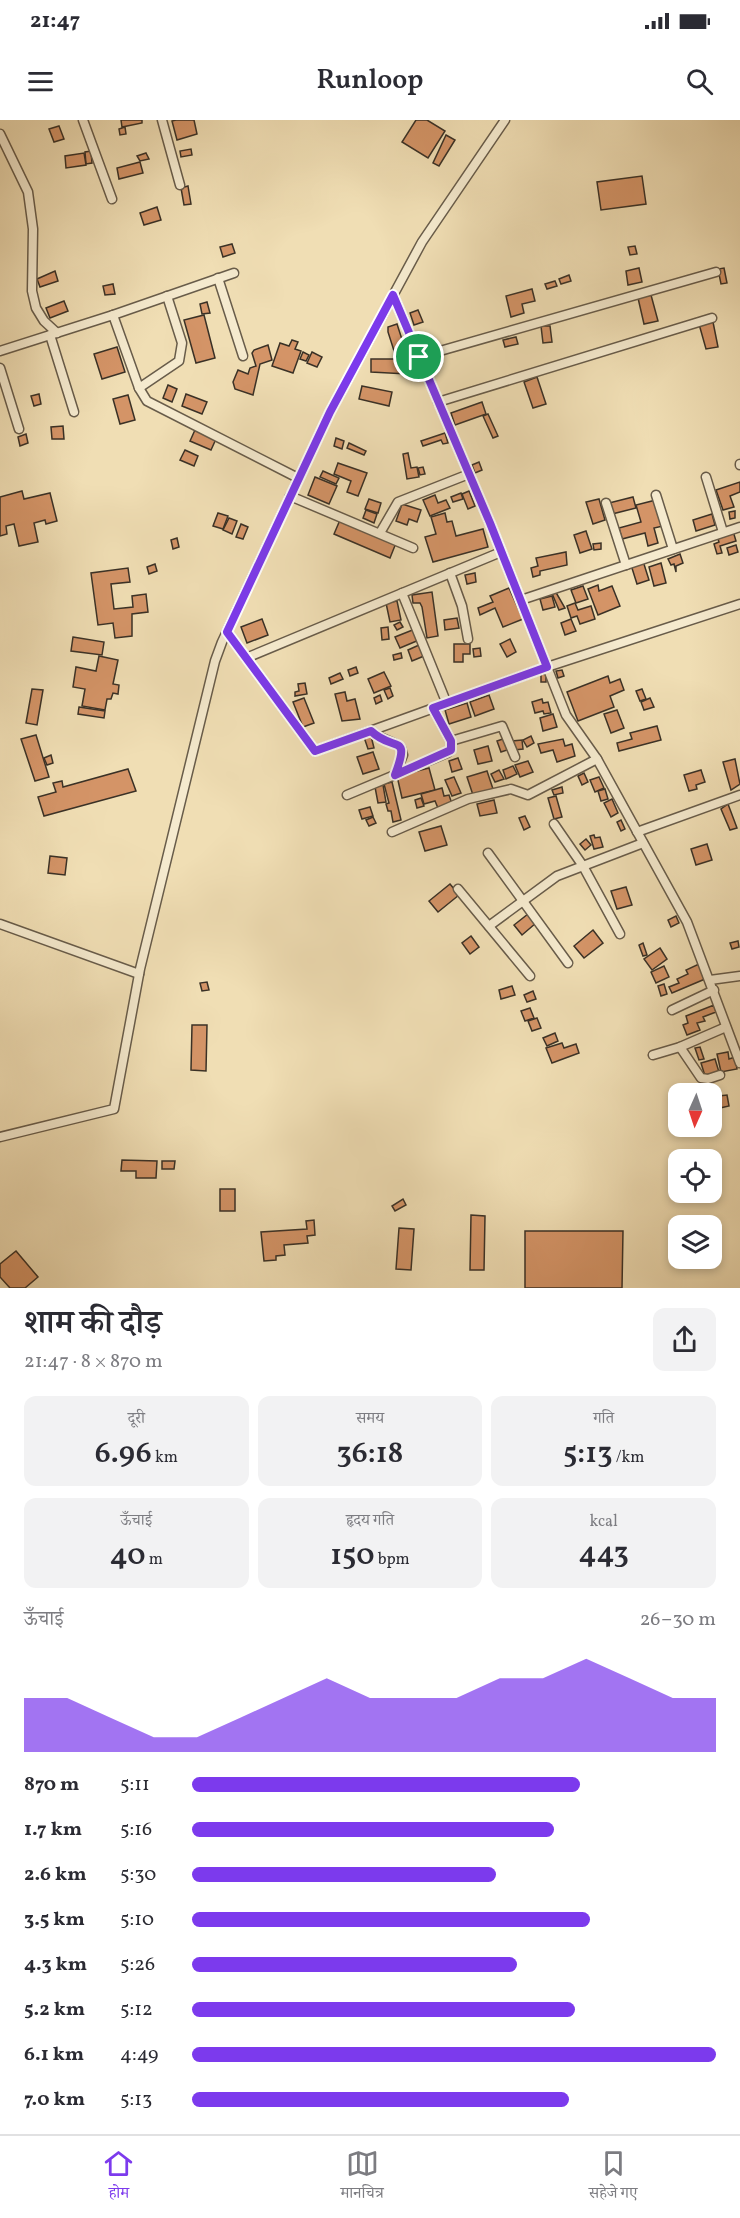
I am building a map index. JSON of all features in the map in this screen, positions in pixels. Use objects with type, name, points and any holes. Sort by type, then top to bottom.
[{"type":"street","points":[[82,120],[111,199]]},
{"type":"street","points":[[162,120],[180,185]]},
{"type":"street","points":[[0,1137],[114,1109],[139,974],[215,661],[330,412],[422,242],[505,120]]},
{"type":"street","points":[[0,134],[28,192],[33,229],[32,291],[36,308],[54,334],[74,412]]},
{"type":"street","points":[[419,357],[716,272]]},
{"type":"street","points":[[0,351],[234,273]]},
{"type":"street","points":[[218,278],[243,356]]},
{"type":"street","points":[[393,295],[469,474],[566,715],[597,759],[687,922],[740,1063]]},
{"type":"street","points":[[139,388],[179,361],[182,343],[166,296]]},
{"type":"street","points":[[113,315],[139,388],[147,401],[298,478]]},
{"type":"street","points":[[438,402],[712,318]]},
{"type":"street","points":[[0,368],[19,429]]},
{"type":"street","points":[[380,533],[399,502],[469,474]]},
{"type":"street","points":[[706,477],[723,532]]},
{"type":"street","points":[[656,495],[674,549]]},
{"type":"street","points":[[290,496],[413,548]]},
{"type":"street","points":[[606,503],[626,565]]},
{"type":"street","points":[[520,600],[740,527]]},
{"type":"street","points":[[246,658],[501,552]]},
{"type":"street","points":[[450,573],[462,606],[468,639]]},
{"type":"street","points":[[402,593],[447,704]]},
{"type":"street","points":[[227,632],[315,751],[547,667],[740,604]]},
{"type":"street","points":[[347,795],[451,750],[451,741],[433,708]]},
{"type":"street","points":[[451,741],[502,726],[515,757]]},
{"type":"street","points":[[371,731],[380,739],[397,744],[401,748],[403,755],[395,775]]},
{"type":"street","points":[[392,832],[468,799],[511,789],[528,795],[597,759]]},
{"type":"street","points":[[637,832],[740,795]]},
{"type":"street","points":[[554,824],[583,866],[620,933]]},
{"type":"street","points":[[489,926],[557,876],[643,843]]},
{"type":"street","points":[[488,853],[568,963]]},
{"type":"street","points":[[458,889],[530,976]]},
{"type":"street","points":[[0,924],[139,974]]},
{"type":"street","points":[[710,981],[740,976]]},
{"type":"street","points":[[672,1010],[714,990]]},
{"type":"street","points":[[652,1055],[680,1047],[726,1027]]},
{"type":"street","points":[[680,1047],[701,1078],[708,1079],[720,1075]]},
{"type":"building","points":[[121,120],[142,120],[142,123],[122,127]]},
{"type":"building","points":[[194,120],[197,134],[177,140],[172,121]]},
{"type":"building","points":[[416,120],[427,120],[445,131],[428,158],[402,142]]},
{"type":"building","points":[[59,126],[64,139],[54,142],[49,129]]},
{"type":"building","points":[[125,127],[126,134],[120,135],[119,129]]},
{"type":"building","points":[[446,135],[455,140],[439,166],[433,163]]},
{"type":"building","points":[[191,149],[192,155],[181,157],[180,151]]},
{"type":"building","points":[[91,151],[92,163],[86,164],[85,152]]},
{"type":"building","points":[[84,153],[86,165],[66,168],[65,156]]},
{"type":"building","points":[[146,153],[149,159],[140,161],[137,156]]},
{"type":"building","points":[[140,162],[143,173],[119,179],[117,168]]},
{"type":"building","points":[[642,176],[646,204],[601,210],[597,182]]},
{"type":"building","points":[[188,186],[191,204],[184,205],[181,188]]},
{"type":"building","points":[[157,207],[161,220],[144,225],[140,213]]},
{"type":"building","points":[[232,244],[235,253],[223,257],[220,247]]},
{"type":"building","points":[[635,246],[637,254],[630,255],[628,247]]},
{"type":"building","points":[[639,268],[642,282],[628,285],[626,271]]},
{"type":"building","points":[[724,268],[727,283],[721,284],[718,269]]},
{"type":"building","points":[[55,271],[58,281],[40,287],[37,279]]},
{"type":"building","points":[[569,275],[571,281],[561,284],[559,279]]},
{"type":"building","points":[[555,281],[557,286],[547,289],[545,284]]},
{"type":"building","points":[[113,284],[115,294],[105,295],[103,286]]},
{"type":"building","points":[[532,289],[535,301],[522,304],[524,313],[511,317],[506,296]]},
{"type":"building","points":[[651,295],[658,321],[644,324],[638,298]]},
{"type":"building","points":[[64,301],[68,311],[50,318],[46,308]]},
{"type":"building","points":[[207,302],[210,313],[202,314],[200,304]]},
{"type":"building","points":[[418,310],[423,322],[414,325],[410,313]]},
{"type":"building","points":[[204,315],[215,358],[196,363],[184,320]]},
{"type":"building","points":[[713,322],[718,347],[706,349],[699,324]]},
{"type":"building","points":[[397,324],[408,358],[403,359],[407,374],[371,372],[371,359],[399,359],[396,351],[396,357],[388,332],[388,327]]},
{"type":"building","points":[[541,326],[550,326],[552,342],[543,343]]},
{"type":"building","points":[[427,335],[429,340],[419,343],[418,337]]},
{"type":"building","points":[[516,337],[518,344],[505,347],[503,340]]},
{"type":"building","points":[[292,340],[298,342],[295,349],[301,351],[293,373],[272,366],[280,343],[289,346]]},
{"type":"building","points":[[268,345],[272,360],[260,364],[253,395],[235,389],[233,382],[238,370],[248,374],[250,368],[256,366],[252,353],[254,350]]},
{"type":"building","points":[[117,347],[125,372],[102,379],[94,354]]},
{"type":"building","points":[[303,352],[309,355],[306,361],[300,359]]},
{"type":"building","points":[[312,352],[322,357],[317,367],[307,363]]},
{"type":"building","points":[[537,377],[546,404],[533,408],[524,382]]},
{"type":"building","points":[[168,385],[177,389],[172,402],[163,398]]},
{"type":"building","points":[[362,386],[392,392],[389,406],[359,399]]},
{"type":"building","points":[[39,394],[41,404],[34,406],[31,396]]},
{"type":"building","points":[[186,394],[207,402],[202,414],[182,406]]},
{"type":"building","points":[[128,395],[135,420],[120,424],[113,399]]},
{"type":"building","points":[[482,402],[486,414],[455,425],[451,413]]},
{"type":"building","points":[[488,414],[498,436],[493,438],[483,416]]},
{"type":"building","points":[[63,426],[64,439],[52,439],[51,427]]},
{"type":"building","points":[[195,430],[216,439],[211,450],[190,441]]},
{"type":"building","points":[[445,433],[448,443],[443,444],[441,440],[423,446],[421,441]]},
{"type":"building","points":[[26,434],[28,443],[20,446],[18,437]]},
{"type":"building","points":[[336,438],[344,441],[342,449],[334,446]]},
{"type":"building","points":[[349,443],[366,451],[364,455],[347,448]]},
{"type":"building","points":[[185,450],[198,456],[194,466],[180,460]]},
{"type":"building","points":[[408,453],[411,468],[417,467],[419,477],[407,479],[403,454]]},
{"type":"building","points":[[479,462],[482,470],[475,473],[472,465]]},
{"type":"building","points":[[338,463],[367,473],[358,496],[347,492],[351,481],[334,474]]},
{"type":"building","points":[[423,467],[425,474],[420,475],[418,468]]},
{"type":"building","points":[[323,471],[339,478],[336,484],[320,477]]},
{"type":"building","points":[[315,477],[337,486],[329,504],[308,495]]},
{"type":"building","points":[[740,482],[740,492],[730,496],[734,507],[723,510],[716,490]]},
{"type":"building","points":[[22,491],[24,499],[50,493],[57,521],[46,524],[45,520],[34,523],[38,542],[19,546],[14,524],[6,526],[7,534],[0,536],[0,497]]},
{"type":"building","points":[[469,491],[475,506],[468,509],[462,494]]},
{"type":"building","points":[[461,493],[463,499],[453,502],[451,497]]},
{"type":"building","points":[[435,495],[438,503],[446,500],[450,508],[430,516],[423,500]]},
{"type":"building","points":[[633,497],[636,508],[612,514],[609,503]]},
{"type":"building","points":[[369,499],[381,503],[378,513],[365,509]]},
{"type":"building","points":[[599,499],[605,520],[593,524],[586,502]]},
{"type":"building","points":[[656,500],[663,526],[654,528],[658,543],[648,546],[645,533],[622,539],[619,528],[641,522],[636,505]]},
{"type":"building","points":[[402,504],[421,510],[417,522],[409,519],[407,525],[396,521]]},
{"type":"building","points":[[366,510],[377,514],[374,523],[363,518]]},
{"type":"building","points":[[735,511],[735,518],[730,519],[729,512]]},
{"type":"building","points":[[218,513],[228,516],[223,529],[213,526]]},
{"type":"building","points":[[445,513],[447,522],[452,521],[456,536],[483,529],[488,547],[433,562],[425,537],[436,534],[431,517]]},
{"type":"building","points":[[712,514],[715,525],[696,531],[693,520]]},
{"type":"building","points":[[229,518],[237,521],[232,534],[223,530]]},
{"type":"building","points":[[340,520],[396,543],[390,558],[334,534]]},
{"type":"building","points":[[241,524],[248,527],[243,539],[236,537]]},
{"type":"building","points":[[586,531],[592,549],[580,553],[574,535]]},
{"type":"building","points":[[733,531],[736,541],[720,546],[722,553],[717,554],[714,544],[719,542],[717,536]]},
{"type":"building","points":[[177,538],[179,547],[173,549],[171,540]]},
{"type":"building","points":[[601,543],[601,549],[594,550],[593,544]]},
{"type":"building","points":[[736,545],[738,552],[729,555],[727,548]]},
{"type":"building","points":[[566,552],[567,565],[540,571],[540,575],[533,577],[531,568],[538,566],[536,558]]},
{"type":"building","points":[[680,554],[683,563],[676,566],[676,572],[674,564],[671,565],[668,559]]},
{"type":"building","points":[[643,561],[649,580],[637,584],[631,565]]},
{"type":"building","points":[[661,563],[666,583],[654,586],[649,567]]},
{"type":"building","points":[[155,564],[157,571],[149,574],[147,567]]},
{"type":"building","points":[[128,568],[130,582],[111,584],[114,609],[133,607],[132,596],[146,594],[148,612],[132,614],[132,636],[115,638],[113,623],[98,625],[91,573]]},
{"type":"building","points":[[475,573],[476,582],[467,584],[465,575]]},
{"type":"building","points":[[598,585],[599,591],[612,586],[620,606],[598,615],[588,589]]},
{"type":"building","points":[[583,586],[588,599],[576,603],[571,590]]},
{"type":"building","points":[[509,588],[523,619],[503,627],[495,608],[480,615],[478,608],[493,602],[490,596]]},
{"type":"building","points":[[554,589],[565,608],[559,610],[551,591]]},
{"type":"building","points":[[432,592],[438,636],[427,638],[422,607],[420,603],[413,603],[412,595]]},
{"type":"building","points":[[552,596],[555,607],[543,610],[540,599]]},
{"type":"building","points":[[397,601],[401,620],[390,622],[386,603]]},
{"type":"building","points":[[575,603],[578,610],[591,606],[595,619],[580,624],[577,616],[571,618],[567,606]]},
{"type":"building","points":[[457,618],[459,628],[445,630],[444,620]]},
{"type":"building","points":[[262,619],[268,635],[247,643],[241,627]]},
{"type":"building","points":[[571,619],[576,631],[565,635],[561,623]]},
{"type":"building","points":[[400,622],[403,627],[397,630],[394,625]]},
{"type":"building","points":[[388,627],[389,639],[382,640],[381,628]]},
{"type":"building","points":[[415,629],[419,640],[400,648],[395,637]]},
{"type":"building","points":[[73,637],[104,642],[102,655],[71,651]]},
{"type":"building","points":[[510,639],[516,652],[507,657],[500,644]]},
{"type":"building","points":[[454,644],[470,644],[470,654],[463,654],[463,662],[454,662]]},
{"type":"building","points":[[419,645],[424,656],[412,661],[408,650]]},
{"type":"building","points":[[480,648],[481,656],[474,657],[473,649]]},
{"type":"building","points":[[401,653],[402,658],[394,660],[393,655]]},
{"type":"building","points":[[99,656],[118,660],[113,684],[119,685],[118,694],[113,693],[111,699],[107,699],[105,710],[82,706],[85,689],[73,687],[76,667],[96,671]]},
{"type":"building","points":[[356,667],[358,673],[350,676],[348,670]]},
{"type":"building","points":[[562,670],[564,676],[558,678],[556,671]]},
{"type":"building","points":[[384,672],[391,686],[374,693],[368,679]]},
{"type":"building","points":[[340,673],[343,679],[331,684],[329,678]]},
{"type":"building","points":[[541,674],[546,674],[546,682],[541,682]]},
{"type":"building","points":[[608,676],[610,683],[620,679],[624,690],[610,696],[614,707],[578,721],[567,692]]},
{"type":"building","points":[[305,683],[307,694],[295,696],[295,692],[299,691],[298,684]]},
{"type":"building","points":[[390,688],[393,696],[388,699],[384,690]]},
{"type":"building","points":[[32,689],[43,690],[37,725],[26,723]]},
{"type":"building","points":[[642,689],[646,699],[640,701],[636,691]]},
{"type":"building","points":[[345,692],[347,701],[355,699],[360,719],[342,721],[335,694]]},
{"type":"building","points":[[380,695],[382,701],[376,704],[374,698]]},
{"type":"building","points":[[489,695],[494,709],[475,716],[470,702]]},
{"type":"building","points":[[304,698],[314,723],[303,727],[293,702]]},
{"type":"building","points":[[650,698],[654,707],[644,710],[641,702]]},
{"type":"building","points":[[542,699],[543,703],[548,702],[551,713],[544,714],[543,711],[535,713],[532,702]]},
{"type":"building","points":[[467,703],[471,717],[449,724],[445,710]]},
{"type":"building","points":[[79,707],[105,711],[104,718],[78,714]]},
{"type":"building","points":[[617,710],[624,728],[611,733],[604,714]]},
{"type":"building","points":[[553,714],[557,727],[543,731],[540,718]]},
{"type":"building","points":[[657,726],[661,740],[619,751],[617,743],[632,739],[630,733]]},
{"type":"building","points":[[36,735],[49,777],[35,781],[21,739]]},
{"type":"building","points":[[371,736],[374,748],[368,749],[364,737]]},
{"type":"building","points":[[531,736],[534,743],[527,747],[523,740]]},
{"type":"building","points":[[506,738],[510,749],[501,752],[497,741]]},
{"type":"building","points":[[563,739],[565,746],[572,744],[575,756],[557,762],[553,750],[541,753],[538,744]]},
{"type":"building","points":[[522,740],[523,749],[514,750],[512,741]]},
{"type":"building","points":[[488,746],[492,761],[478,764],[474,750]]},
{"type":"building","points":[[373,752],[379,769],[363,774],[357,757]]},
{"type":"building","points":[[51,755],[53,763],[47,765],[44,758]]},
{"type":"building","points":[[458,758],[462,769],[452,772],[449,761]]},
{"type":"building","points":[[735,759],[740,784],[731,790],[723,762]]},
{"type":"building","points":[[528,761],[533,772],[520,777],[515,765]]},
{"type":"building","points":[[513,766],[517,774],[506,779],[503,770]]},
{"type":"building","points":[[429,768],[435,790],[402,798],[397,776]]},
{"type":"building","points":[[128,769],[136,791],[44,816],[38,797],[56,792],[53,783],[62,781],[63,787]]},
{"type":"building","points":[[499,770],[504,779],[495,782],[491,774]]},
{"type":"building","points":[[701,770],[705,782],[696,785],[697,789],[689,791],[684,775]]},
{"type":"building","points":[[487,771],[493,789],[473,795],[467,777]]},
{"type":"building","points":[[584,773],[588,782],[582,785],[578,776]]},
{"type":"building","points":[[454,777],[461,793],[452,796],[445,780]]},
{"type":"building","points":[[599,777],[604,788],[595,792],[590,780]]},
{"type":"building","points":[[392,782],[401,820],[393,822],[391,811],[388,811],[386,804],[389,803],[384,784]]},
{"type":"building","points":[[383,785],[386,802],[378,803],[375,787]]},
{"type":"building","points":[[562,787],[563,793],[554,795],[552,790]]},
{"type":"building","points":[[442,788],[444,796],[449,795],[452,804],[438,808],[435,801],[424,804],[421,794]]},
{"type":"building","points":[[605,789],[608,799],[601,801],[598,791]]},
{"type":"building","points":[[556,796],[562,817],[554,819],[548,798]]},
{"type":"building","points":[[421,798],[424,806],[417,808],[415,800]]},
{"type":"building","points":[[612,799],[618,813],[611,817],[604,803]]},
{"type":"building","points":[[494,800],[497,813],[480,816],[477,804]]},
{"type":"building","points":[[728,804],[737,828],[730,830],[721,809]]},
{"type":"building","points":[[370,807],[373,816],[362,819],[359,810]]},
{"type":"building","points":[[525,816],[530,827],[524,830],[519,818]]},
{"type":"building","points":[[373,817],[376,823],[369,826],[366,820]]},
{"type":"building","points":[[621,820],[625,829],[621,831],[617,822]]},
{"type":"building","points":[[441,826],[447,845],[425,851],[419,832]]},
{"type":"building","points":[[594,835],[595,838],[600,837],[603,847],[594,849],[590,836]]},
{"type":"building","points":[[586,839],[591,845],[585,850],[580,844]]},
{"type":"building","points":[[707,844],[712,860],[696,865],[691,849]]},
{"type":"building","points":[[50,856],[67,858],[65,875],[48,873]]},
{"type":"building","points":[[450,884],[459,895],[438,912],[429,901]]},
{"type":"building","points":[[626,887],[632,905],[617,909],[611,891]]},
{"type":"building","points":[[528,914],[536,923],[522,935],[514,925]]},
{"type":"building","points":[[676,916],[679,923],[671,927],[668,920]]},
{"type":"building","points":[[593,930],[603,943],[584,958],[574,946]]},
{"type":"building","points":[[471,936],[479,947],[470,954],[462,943]]},
{"type":"building","points":[[738,941],[739,947],[732,949],[730,943]]},
{"type":"building","points":[[643,943],[647,955],[643,956],[639,945]]},
{"type":"building","points":[[660,948],[667,959],[652,970],[644,959]]},
{"type":"building","points":[[699,964],[705,979],[672,993],[669,987],[679,983],[677,979],[688,974],[686,970]]},
{"type":"building","points":[[664,966],[669,977],[656,983],[651,972]]},
{"type":"building","points":[[207,982],[209,990],[202,991],[200,983]]},
{"type":"building","points":[[664,984],[667,994],[661,996],[658,986]]},
{"type":"building","points":[[512,986],[515,995],[501,999],[499,990]]},
{"type":"building","points":[[533,991],[536,999],[527,1002],[524,995]]},
{"type":"building","points":[[714,1005],[716,1012],[703,1017],[705,1021],[697,1023],[700,1030],[687,1035],[683,1025],[688,1023],[686,1016]]},
{"type":"building","points":[[530,1008],[534,1018],[525,1021],[521,1011]]},
{"type":"building","points":[[537,1018],[541,1028],[532,1031],[528,1021]]},
{"type":"building","points":[[192,1025],[207,1025],[206,1071],[191,1070]]},
{"type":"building","points":[[555,1033],[558,1041],[547,1046],[543,1038]]},
{"type":"building","points":[[562,1043],[564,1048],[576,1044],[579,1053],[552,1063],[546,1048]]},
{"type":"building","points":[[700,1047],[704,1059],[699,1060],[695,1048]]},
{"type":"building","points":[[728,1052],[729,1059],[735,1057],[737,1069],[721,1072],[717,1054]]},
{"type":"building","points":[[715,1059],[719,1072],[705,1076],[701,1063]]},
{"type":"building","points":[[727,1095],[729,1106],[722,1108],[722,1096]]},
{"type":"building","points":[[122,1160],[157,1161],[156,1178],[136,1178],[136,1171],[121,1171]]},
{"type":"building","points":[[162,1161],[175,1161],[174,1169],[162,1169]]},
{"type":"building","points":[[220,1189],[235,1189],[235,1211],[220,1211]]},
{"type":"building","points":[[403,1199],[406,1205],[395,1211],[392,1206]]},
{"type":"building","points":[[471,1215],[485,1216],[484,1270],[470,1270]]},
{"type":"building","points":[[314,1220],[315,1235],[307,1236],[308,1243],[284,1245],[285,1255],[276,1256],[276,1260],[264,1261],[261,1232],[307,1229],[306,1221]]},
{"type":"building","points":[[399,1228],[414,1229],[411,1270],[396,1269]]},
{"type":"building","points":[[525,1231],[623,1231],[622,1288],[525,1288]]},
{"type":"building","points":[[16,1251],[38,1277],[25,1288],[10,1288],[0,1277],[0,1264]]},
{"type":"route","points":[[393,295],[419,357],[490,523],[547,667],[433,708],[451,741],[451,750],[395,775],[403,755],[401,748],[397,744],[380,739],[371,731],[315,751],[227,632],[330,412],[393,295]]}]
